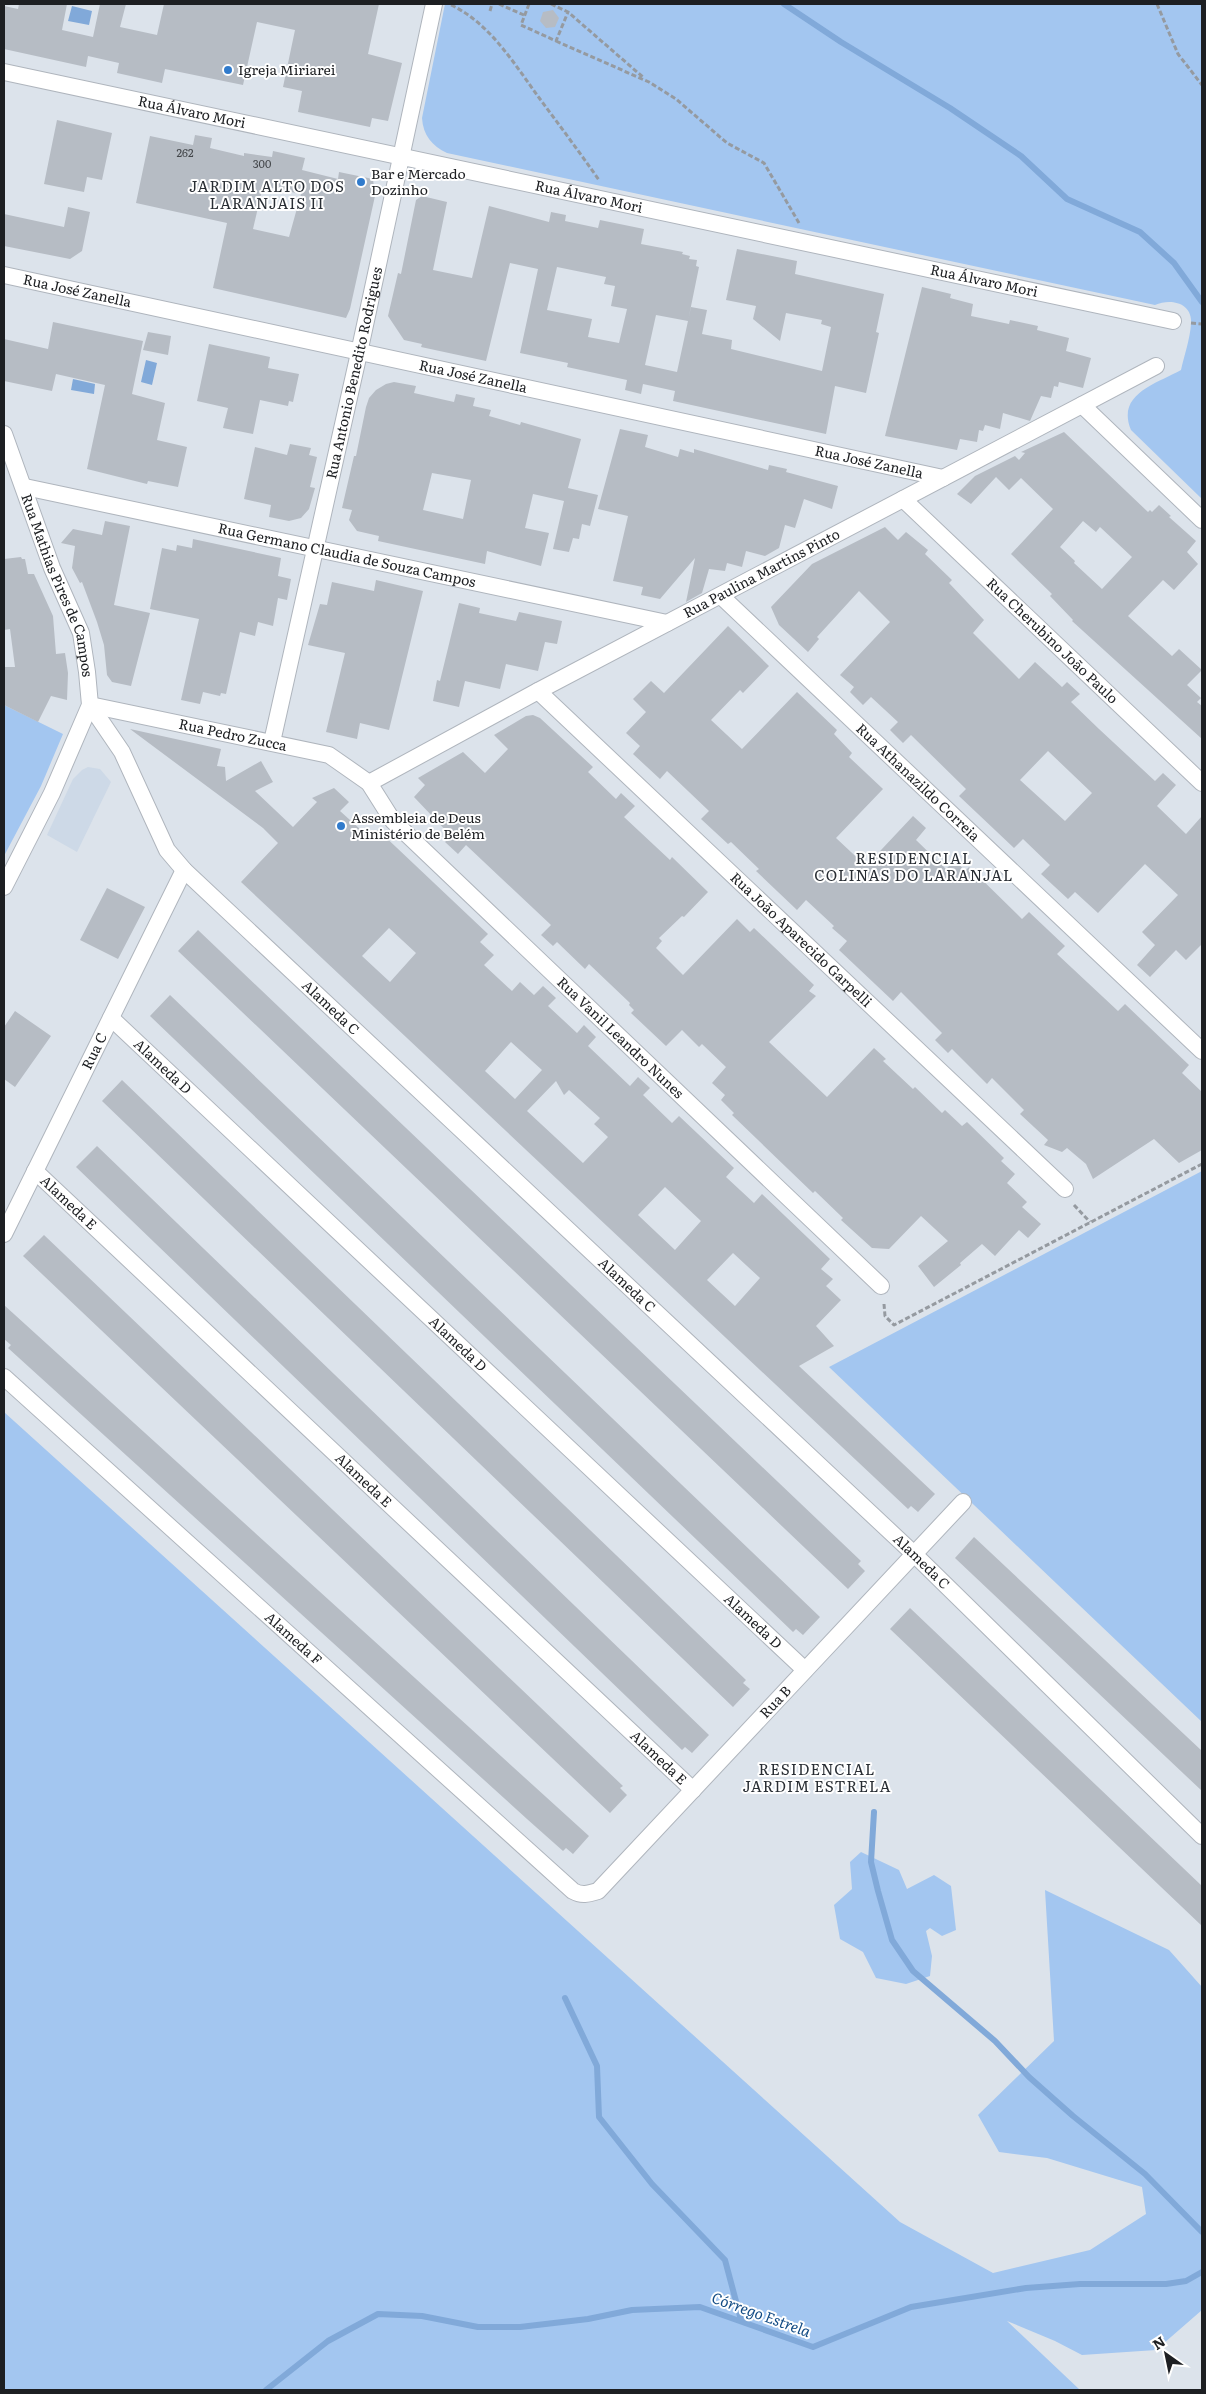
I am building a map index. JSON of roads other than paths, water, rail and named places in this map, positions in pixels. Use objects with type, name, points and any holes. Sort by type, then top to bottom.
[{"type":"street","name":"Rua Antonio Benedito Rodrigues","points":[[272,742],[359,353],[434,4]]},
{"type":"street","name":"Rua Álvaro Mori","points":[[4,72],[1173,321]]},
{"type":"street","name":"Rua José Zanella","points":[[4,275],[943,478]]},
{"type":"street","name":"Rua Paulina Martins Pinto","points":[[369,783],[538,691],[1156,366]]},
{"type":"street","points":[[1082,405],[1202,520]]},
{"type":"street","name":"Rua Mathias Pires de Campos","points":[[4,434],[52,568],[81,633],[88,672],[90,705],[52,793],[4,887]]},
{"type":"street","name":"Rua Germano Claudia de Souza Campos","points":[[24,487],[316,547],[667,623]]},
{"type":"street","name":"Rua Cherubino João Paulo","points":[[904,499],[1202,783]]},
{"type":"street","name":"Rua Athanazildo Correia","points":[[721,596],[1202,1052]]},
{"type":"street","name":"Rua João Aparecido Garpelli","points":[[538,691],[1065,1189]]},
{"type":"street","name":"Rua Pedro Zucca","points":[[90,705],[329,755],[369,783]]},
{"type":"street","name":"Alameda C","points":[[90,705],[122,752],[167,850],[184,870],[914,1554],[1202,1836]]},
{"type":"street","name":"Rua Vanil Leandro Nunes","points":[[369,783],[394,821],[881,1286]]},
{"type":"street","name":"Rua C","points":[[4,1234],[184,870]]},
{"type":"street","name":"Alameda D","points":[[111,1018],[805,1670]]},
{"type":"street","name":"Alameda E","points":[[35,1171],[693,1790]]},
{"type":"street","name":"Alameda F","points":[[4,1377],[573,1891],[586,1895]]},
{"type":"street","name":"Rua B","points":[[586,1895],[598,1891],[963,1502]]},
{"type":"waterway","points":[[784,4],[841,42],[950,108],[1021,156],[1067,199],[1140,232],[1174,263],[1202,302]]},
{"type":"waterway","points":[[874,1812],[871,1862],[878,1891],[892,1940],[913,1971],[995,2041],[1029,2077],[1073,2116],[1145,2174],[1202,2232]]},
{"type":"waterway","points":[[565,1998],[597,2066],[599,2117],[652,2184],[725,2260],[741,2320]]},
{"type":"waterway","name":"Córrego Estrela","points":[[266,2390],[328,2341],[378,2314],[422,2316],[478,2327],[520,2327],[588,2319],[632,2310],[700,2307],[813,2347],[911,2307],[1026,2288],[1080,2284],[1166,2284],[1186,2281],[1202,2272]]},
{"type":"place","name":"Igreja Miriarei","points":[[228,70]]},
{"type":"place","name":"Bar e Mercado Dozinho","points":[[361,182]]},
{"type":"place","name":"Assembleia de Deus Ministério de Belém","points":[[341,826]]},
{"type":"district","name":"JARDIM ALTO DOS LARANJAIS II","points":[[267,196]]},
{"type":"district","name":"RESIDENCIAL COLINAS DO LARANJAL","points":[[914,868]]},
{"type":"district","name":"RESIDENCIAL JARDIM ESTRELA","points":[[817,1778]]}]
